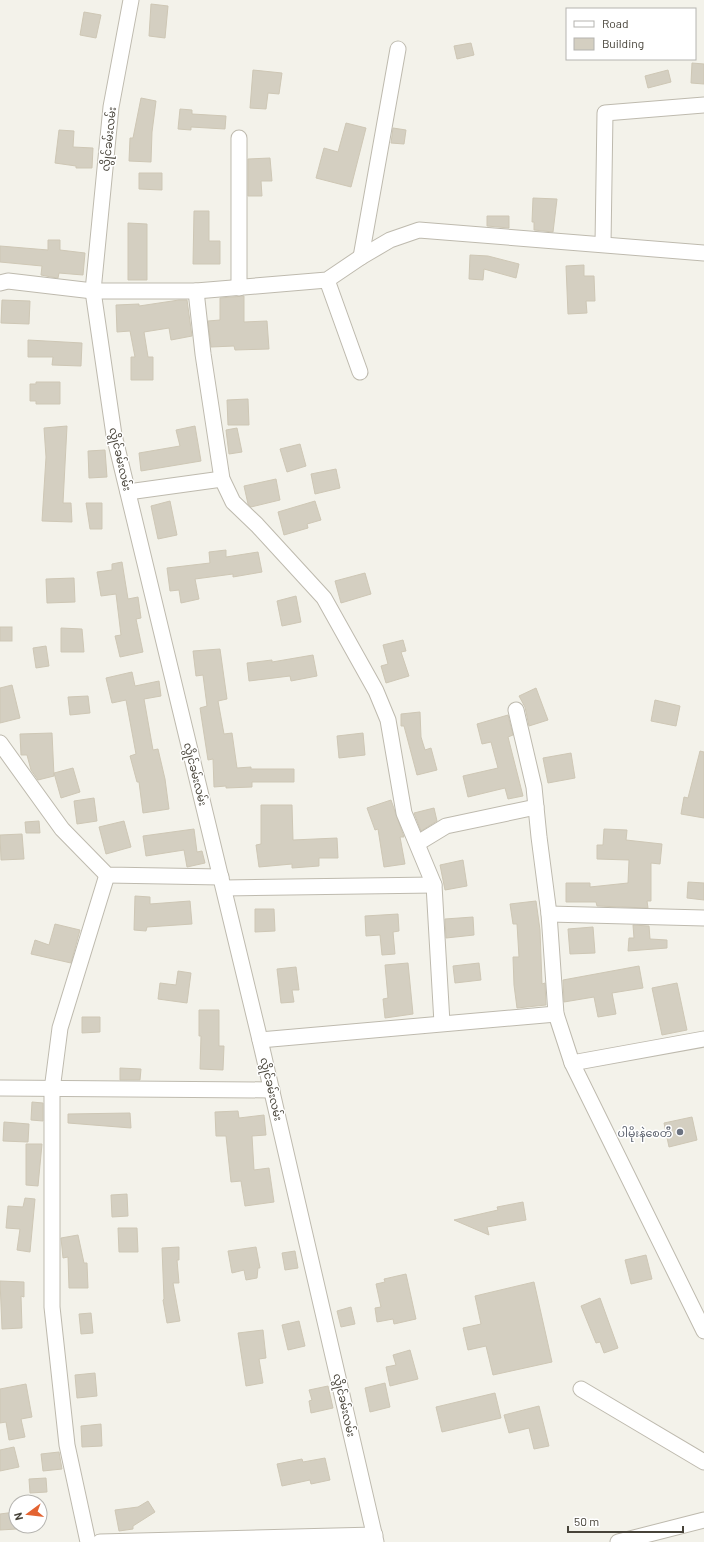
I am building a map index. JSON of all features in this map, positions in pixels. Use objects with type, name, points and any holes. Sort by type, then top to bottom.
[{"type":"street","name":"လွိုင်ခမ်းလမ်း","points":[[131,0],[111,107],[93,291],[114,435],[272,1090],[376,1539]]},
{"type":"street","points":[[361,257],[398,49]]},
{"type":"street","points":[[603,244],[605,113],[704,105]]},
{"type":"street","points":[[239,138],[239,288]]},
{"type":"street","points":[[0,283],[8,281],[93,291],[239,288],[327,280],[390,240],[419,230],[704,253]]},
{"type":"street","points":[[327,280],[360,372]]},
{"type":"street","points":[[196,290],[204,362],[222,479],[233,502],[257,525],[324,598],[376,691],[388,720],[404,813],[418,843],[434,884],[442,1023]]},
{"type":"street","points":[[128,492],[222,479]]},
{"type":"street","points":[[516,710],[534,787],[549,914],[556,1014],[572,1063],[704,1331]]},
{"type":"street","points":[[0,743],[62,829],[107,875],[222,883],[434,884]]},
{"type":"street","points":[[418,843],[446,826],[536,807]]},
{"type":"street","points":[[88,1542],[67,1445],[52,1307],[52,1090],[60,1028],[107,875]]},
{"type":"street","points":[[549,914],[704,918]]},
{"type":"street","points":[[260,1040],[556,1014]]},
{"type":"street","points":[[572,1063],[704,1039]]},
{"type":"street","points":[[0,1088],[52,1090],[272,1090]]},
{"type":"street","points":[[581,1389],[704,1462]]},
{"type":"street","points":[[624,1541],[704,1520]]},
{"type":"street","points":[[100,1542],[376,1539]]},
{"type":"building","points":[[151,4],[168,6],[165,38],[149,36]]},
{"type":"building","points":[[84,12],[101,15],[96,38],[80,35]]},
{"type":"building","points":[[471,43],[474,55],[457,59],[454,46]]},
{"type":"building","points":[[692,63],[704,64],[704,84],[691,83]]},
{"type":"building","points":[[253,70],[282,73],[279,94],[268,93],[266,109],[250,108]]},
{"type":"building","points":[[668,70],[671,82],[648,88],[645,76]]},
{"type":"building","points":[[141,98],[156,101],[152,132],[151,162],[129,161],[130,138],[133,138]]},
{"type":"building","points":[[180,109],[192,110],[192,114],[226,116],[225,129],[191,127],[191,130],[178,129]]},
{"type":"building","points":[[346,123],[366,128],[351,187],[316,178],[324,148],[338,152]]},
{"type":"building","points":[[393,128],[406,130],[404,144],[391,143]]},
{"type":"building","points":[[59,130],[74,131],[73,147],[93,148],[92,168],[76,168],[76,166],[55,163]]},
{"type":"building","points":[[270,158],[272,181],[261,181],[262,196],[248,196],[248,159]]},
{"type":"building","points":[[139,173],[162,173],[162,190],[139,189]]},
{"type":"building","points":[[533,198],[557,199],[553,232],[534,230],[534,222],[532,222]]},
{"type":"building","points":[[194,211],[209,211],[209,241],[220,241],[220,264],[193,264]]},
{"type":"building","points":[[487,216],[509,216],[509,228],[487,226]]},
{"type":"building","points":[[128,223],[147,224],[147,280],[128,280]]},
{"type":"building","points":[[48,240],[60,240],[60,250],[85,253],[83,275],[59,273],[58,278],[51,277],[41,275],[42,266],[0,262],[0,246],[48,250]]},
{"type":"building","points":[[470,255],[488,256],[519,264],[516,278],[484,269],[483,280],[469,279]]},
{"type":"building","points":[[584,265],[584,276],[594,276],[595,301],[586,301],[587,313],[568,314],[566,266]]},
{"type":"building","points":[[244,296],[244,322],[267,321],[269,349],[235,350],[234,346],[211,347],[208,321],[220,320],[220,298]]},
{"type":"building","points":[[2,300],[30,301],[29,324],[1,323]]},
{"type":"building","points":[[187,300],[192,336],[171,340],[169,328],[144,332],[148,357],[153,357],[153,380],[131,380],[131,357],[135,357],[130,331],[117,332],[116,305],[139,304],[139,306]]},
{"type":"building","points":[[28,340],[82,343],[81,366],[52,365],[53,357],[28,357]]},
{"type":"building","points":[[36,382],[60,382],[60,404],[36,404],[36,401],[30,401],[30,384],[36,384]]},
{"type":"building","points":[[248,399],[249,425],[228,425],[227,400]]},
{"type":"building","points":[[67,426],[63,503],[71,503],[72,522],[42,521],[46,457],[44,428]]},
{"type":"building","points":[[195,426],[201,461],[141,471],[139,453],[180,446],[176,430]]},
{"type":"building","points":[[237,428],[242,452],[229,454],[226,430]]},
{"type":"building","points":[[300,444],[306,466],[287,472],[280,449]]},
{"type":"building","points":[[105,450],[107,477],[89,478],[88,451]]},
{"type":"building","points":[[336,469],[340,488],[315,494],[311,474]]},
{"type":"building","points":[[276,479],[280,500],[251,507],[248,504],[244,486]]},
{"type":"building","points":[[170,501],[177,535],[158,539],[151,506]]},
{"type":"building","points":[[315,501],[321,520],[307,524],[308,528],[284,535],[278,512]]},
{"type":"building","points":[[86,503],[102,503],[102,529],[90,529]]},
{"type":"building","points":[[226,550],[226,557],[258,552],[262,572],[233,577],[233,574],[195,579],[199,599],[181,603],[179,590],[170,591],[167,568],[210,563],[209,552]]},
{"type":"building","points":[[122,562],[128,599],[138,597],[141,618],[136,619],[143,652],[120,657],[115,636],[121,635],[116,594],[101,596],[97,572],[112,570],[112,564]]},
{"type":"building","points":[[365,573],[371,594],[341,603],[335,581]]},
{"type":"building","points":[[74,578],[75,602],[47,603],[46,579]]},
{"type":"building","points":[[296,596],[301,622],[282,626],[277,601]]},
{"type":"building","points":[[0,627],[12,627],[12,641],[0,641]]},
{"type":"building","points":[[61,628],[82,629],[84,652],[61,652]]},
{"type":"building","points":[[403,640],[406,651],[401,652],[409,676],[386,683],[381,666],[388,664],[383,645]]},
{"type":"building","points":[[46,646],[49,666],[36,668],[33,648]]},
{"type":"building","points":[[220,649],[227,699],[218,701],[224,734],[232,733],[237,768],[251,767],[251,769],[294,769],[294,782],[252,782],[252,787],[214,787],[213,759],[208,760],[200,708],[207,706],[203,675],[196,676],[193,651]]},
{"type":"building","points":[[313,655],[317,676],[291,681],[290,676],[249,681],[247,663],[272,660],[272,662]]},
{"type":"building","points":[[132,672],[135,686],[159,681],[161,696],[144,699],[153,750],[158,749],[165,779],[169,809],[143,813],[139,782],[137,782],[130,756],[136,754],[126,700],[112,703],[106,678]]},
{"type":"building","points":[[12,685],[20,718],[0,723],[0,688]]},
{"type":"building","points":[[536,688],[548,720],[529,726],[525,707],[519,696]]},
{"type":"building","points":[[88,696],[90,713],[70,715],[68,697]]},
{"type":"building","points":[[655,700],[680,706],[676,726],[651,721]]},
{"type":"building","points":[[420,712],[421,737],[425,750],[431,748],[437,770],[417,775],[404,726],[401,726],[401,714]]},
{"type":"building","points":[[508,715],[513,735],[508,737],[523,796],[508,799],[505,788],[468,797],[463,776],[498,768],[491,742],[482,744],[477,724]]},
{"type":"building","points":[[52,733],[54,776],[38,780],[31,770],[27,755],[21,755],[20,734]]},
{"type":"building","points":[[363,733],[365,755],[339,758],[337,736]]},
{"type":"building","points":[[700,751],[704,752],[704,818],[681,814],[684,797],[688,798]]},
{"type":"building","points":[[571,753],[575,778],[548,783],[543,758]]},
{"type":"building","points":[[73,768],[80,792],[61,798],[54,773]]},
{"type":"building","points":[[94,798],[97,821],[77,824],[74,801]]},
{"type":"building","points":[[391,800],[404,837],[400,837],[405,864],[384,867],[378,829],[375,830],[367,808]]},
{"type":"building","points":[[261,805],[292,805],[293,840],[337,838],[338,858],[319,858],[319,866],[292,868],[292,864],[259,867],[256,845],[261,844]]},
{"type":"building","points":[[434,808],[437,821],[421,831],[414,813]]},
{"type":"building","points":[[39,821],[40,833],[26,833],[25,822]]},
{"type":"building","points":[[124,821],[131,847],[106,854],[99,827]]},
{"type":"building","points":[[194,829],[197,852],[202,851],[205,863],[187,867],[184,850],[146,856],[143,836]]},
{"type":"building","points":[[604,829],[627,830],[626,840],[662,844],[660,864],[651,863],[651,901],[647,901],[648,908],[597,906],[596,902],[566,902],[566,883],[590,883],[590,887],[628,883],[629,860],[597,859],[597,845],[603,845]]},
{"type":"building","points":[[22,834],[24,859],[1,860],[0,835]]},
{"type":"building","points":[[463,860],[467,886],[445,890],[440,865]]},
{"type":"building","points":[[688,882],[704,883],[704,900],[687,898]]},
{"type":"building","points":[[135,896],[150,897],[150,904],[190,901],[192,924],[147,927],[146,931],[134,930]]},
{"type":"building","points":[[536,901],[540,930],[542,984],[545,983],[546,1005],[517,1008],[513,957],[519,957],[517,924],[513,924],[510,904]]},
{"type":"building","points":[[255,909],[274,909],[275,931],[255,932]]},
{"type":"building","points":[[398,914],[399,931],[393,932],[395,954],[382,955],[380,935],[366,936],[365,916]]},
{"type":"building","points":[[473,917],[474,935],[446,938],[445,919]]},
{"type":"building","points":[[55,924],[80,930],[71,963],[31,954],[35,940],[49,945]]},
{"type":"building","points":[[633,925],[649,926],[650,939],[667,940],[667,948],[628,951],[629,938],[634,938]]},
{"type":"building","points":[[593,927],[595,953],[570,954],[568,929]]},
{"type":"building","points":[[408,963],[413,1014],[385,1018],[383,999],[388,998],[385,965]]},
{"type":"building","points":[[479,963],[481,980],[455,983],[453,966]]},
{"type":"building","points":[[639,966],[643,988],[612,993],[616,1014],[598,1017],[594,997],[564,1002],[563,980]]},
{"type":"building","points":[[296,967],[299,990],[292,990],[294,1002],[281,1003],[277,969]]},
{"type":"building","points":[[178,971],[191,973],[187,1003],[158,999],[160,983],[176,985]]},
{"type":"building","points":[[677,983],[687,1030],[662,1035],[652,988]]},
{"type":"building","points":[[199,1010],[219,1010],[219,1046],[224,1046],[223,1070],[200,1069],[201,1036],[199,1036]]},
{"type":"building","points":[[82,1017],[100,1017],[100,1032],[82,1033]]},
{"type":"building","points":[[120,1068],[141,1069],[140,1080],[120,1080]]},
{"type":"building","points":[[32,1102],[43,1103],[43,1121],[31,1120]]},
{"type":"building","points":[[238,1111],[239,1118],[264,1115],[266,1135],[252,1136],[254,1170],[269,1168],[274,1202],[245,1206],[241,1181],[231,1182],[226,1136],[216,1136],[215,1112]]},
{"type":"building","points":[[130,1113],[131,1128],[68,1123],[68,1114]]},
{"type":"building","name":"ပါမိုးနဲစေတီ","points":[[692,1117],[697,1140],[669,1147],[664,1123]]},
{"type":"building","points":[[4,1122],[29,1124],[28,1142],[3,1141]]},
{"type":"building","points":[[26,1144],[42,1144],[38,1186],[26,1185]]},
{"type":"building","points":[[127,1194],[128,1216],[112,1217],[111,1195]]},
{"type":"building","points":[[25,1198],[35,1199],[30,1252],[17,1250],[20,1229],[6,1228],[8,1206],[23,1207]]},
{"type":"building","points":[[523,1202],[526,1220],[487,1227],[489,1235],[454,1220],[498,1210],[497,1207]]},
{"type":"building","points":[[118,1228],[137,1228],[138,1252],[119,1252]]},
{"type":"building","points":[[78,1235],[84,1263],[87,1263],[88,1288],[69,1288],[68,1257],[63,1258],[61,1238]]},
{"type":"building","points":[[179,1247],[179,1260],[177,1260],[179,1283],[173,1283],[180,1321],[167,1323],[163,1300],[162,1248]]},
{"type":"building","points":[[256,1247],[260,1268],[258,1268],[257,1278],[246,1280],[244,1270],[232,1273],[228,1251]]},
{"type":"building","points":[[295,1251],[298,1268],[285,1270],[282,1253]]},
{"type":"building","points":[[646,1255],[652,1279],[631,1284],[625,1260]]},
{"type":"building","points":[[406,1274],[416,1319],[394,1324],[393,1319],[377,1322],[375,1308],[381,1307],[376,1284],[385,1282],[384,1279]]},
{"type":"building","points":[[0,1281],[24,1282],[24,1297],[21,1296],[22,1328],[2,1329]]},
{"type":"building","points":[[534,1282],[552,1362],[493,1375],[486,1346],[468,1350],[463,1328],[481,1324],[475,1296]]},
{"type":"building","points":[[600,1298],[618,1348],[604,1353],[600,1342],[596,1343],[581,1306]]},
{"type":"building","points":[[351,1307],[355,1324],[341,1327],[337,1311]]},
{"type":"building","points":[[91,1313],[93,1333],[81,1334],[79,1314]]},
{"type":"building","points":[[299,1321],[305,1346],[288,1350],[282,1325]]},
{"type":"building","points":[[263,1330],[266,1358],[259,1359],[263,1383],[246,1386],[238,1333]]},
{"type":"building","points":[[410,1350],[418,1379],[390,1386],[386,1367],[396,1365],[393,1355]]},
{"type":"building","points":[[95,1373],[97,1396],[77,1398],[75,1375]]},
{"type":"building","points":[[385,1383],[390,1407],[370,1412],[365,1388]]},
{"type":"building","points":[[26,1384],[32,1417],[21,1419],[25,1437],[9,1440],[6,1422],[0,1423],[0,1389]]},
{"type":"building","points":[[328,1386],[333,1408],[311,1413],[309,1401],[312,1400],[309,1390]]},
{"type":"building","points":[[495,1393],[501,1418],[442,1432],[436,1407]]},
{"type":"building","points":[[539,1406],[549,1446],[534,1449],[529,1428],[509,1433],[504,1415]]},
{"type":"building","points":[[101,1424],[102,1446],[82,1447],[81,1426]]},
{"type":"building","points":[[14,1447],[19,1467],[0,1471],[0,1450]]},
{"type":"building","points":[[59,1452],[62,1469],[43,1471],[41,1454]]},
{"type":"building","points":[[325,1458],[330,1480],[311,1484],[310,1480],[282,1486],[277,1464],[302,1459],[303,1462]]},
{"type":"building","points":[[46,1478],[47,1492],[30,1493],[29,1479]]},
{"type":"building","points":[[148,1501],[155,1512],[133,1526],[133,1529],[119,1531],[115,1510],[138,1507]]},
{"type":"building","points":[[8,1513],[8,1530],[0,1530],[0,1514]]},
{"type":"place","name":"ပါမိုးနဲစေတီ","points":[[680,1132]]}]
